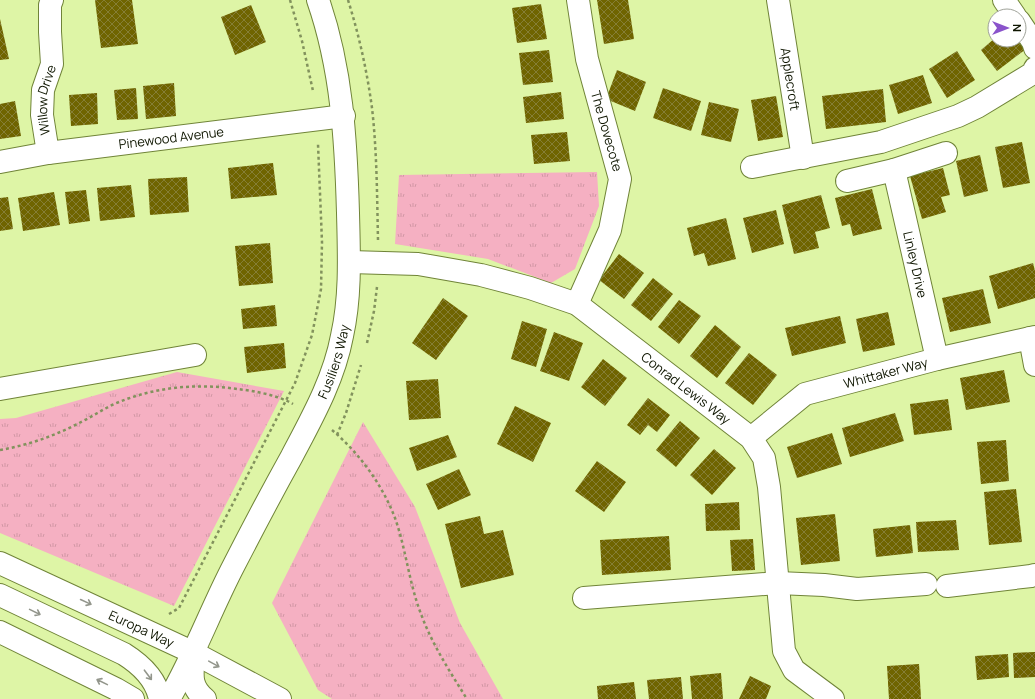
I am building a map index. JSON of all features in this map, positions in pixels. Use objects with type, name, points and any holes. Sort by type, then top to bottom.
[{"type":"main road","name":"Willow Drive","points":[[48,153],[42,115],[43,90],[52,64],[50,5],[52,0]]},
{"type":"main road","name":"Fusiliers Way","points":[[167,696],[194,653],[233,568],[313,415],[331,375],[342,336],[347,301],[350,262],[344,116],[327,25],[318,0]]},
{"type":"main road","name":"The Dovecote","points":[[576,304],[610,230],[620,179],[587,59],[578,0]]},
{"type":"main road","name":"Applecroft","points":[[778,0],[803,158]]},
{"type":"main road","points":[[1027,33],[1035,48]]},
{"type":"main road","points":[[752,167],[882,142],[958,116],[977,107],[1034,70]]},
{"type":"main road","name":"Pinewood Avenue","points":[[0,162],[48,153],[344,116]]},
{"type":"main road","points":[[846,181],[894,170],[946,153]]},
{"type":"main road","name":"Linley Drive","points":[[894,170],[937,359]]},
{"type":"main road","name":"Conrad Lewis Way","points":[[350,262],[418,264],[481,275],[530,288],[576,304],[751,438],[764,458],[769,488],[784,651],[794,670],[833,699]]},
{"type":"main road","points":[[1033,337],[1035,364]]},
{"type":"main road","name":"Whittaker Way","points":[[751,438],[805,394],[937,359],[1033,337]]},
{"type":"main road","points":[[0,389],[195,355]]},
{"type":"main road","name":"Europa Way","points":[[0,562],[194,653],[280,699]]},
{"type":"main road","points":[[584,598],[778,582],[857,589],[937,585],[1035,575]]},
{"type":"main road","points":[[0,595],[124,654],[135,661],[145,671],[159,692],[167,696]]},
{"type":"main road","points":[[0,632],[116,689],[133,699]]},
{"type":"main road","points":[[194,653],[193,683],[199,694],[205,699]]},
{"type":"path","points":[[290,0],[304,48],[314,93]]},
{"type":"path","points":[[348,0],[361,48],[372,108],[376,153],[378,245]]},
{"type":"path","points":[[164,616],[179,608],[287,400],[310,342],[321,289],[322,242],[318,139]]},
{"type":"path","points":[[0,450],[37,441],[58,433],[113,405],[150,392],[171,388],[218,386],[247,390],[287,400],[313,415],[337,434],[372,473],[383,492],[394,517],[402,543],[410,581],[421,614],[433,642],[467,699]]},
{"type":"green space","points":[[597,172],[599,206],[575,269],[551,283],[488,259],[395,244],[399,175]]},
{"type":"green space","points":[[177,372],[284,391],[174,606],[0,533],[0,419],[16,418]]},
{"type":"green space","points":[[363,422],[415,507],[460,623],[503,699],[332,699],[318,690],[272,603]]},
{"type":"building","points":[[95,0],[132,0],[138,44],[101,48]]},
{"type":"building","points":[[597,0],[628,0],[634,39],[604,44]]},
{"type":"building","points":[[541,4],[547,39],[517,43],[512,8]]},
{"type":"building","points":[[251,5],[266,42],[235,55],[221,17]]},
{"type":"building","points":[[0,19],[9,59],[0,60]]},
{"type":"building","points":[[987,45],[987,48],[1026,49],[997,71],[981,50]]},
{"type":"building","points":[[549,50],[553,82],[523,85],[519,53]]},
{"type":"building","points":[[957,51],[975,80],[947,98],[929,69]]},
{"type":"building","points":[[617,70],[646,82],[635,111],[606,99]]},
{"type":"building","points":[[923,75],[932,103],[898,114],[889,85]]},
{"type":"building","points":[[174,83],[176,116],[146,119],[143,86]]},
{"type":"building","points":[[136,88],[138,119],[117,120],[114,90]]},
{"type":"building","points":[[663,88],[701,101],[691,131],[653,118]]},
{"type":"building","points":[[883,89],[886,122],[826,129],[822,96]]},
{"type":"building","points":[[561,92],[564,119],[526,123],[523,97]]},
{"type":"building","points":[[97,93],[98,124],[71,126],[69,95]]},
{"type":"building","points":[[776,96],[783,137],[758,141],[751,100]]},
{"type":"building","points":[[15,101],[21,136],[0,139],[0,104]]},
{"type":"building","points":[[709,102],[739,109],[731,142],[701,135]]},
{"type":"building","points":[[567,132],[570,161],[534,164],[531,135]]},
{"type":"building","points":[[1022,142],[1030,183],[1003,188],[995,147]]},
{"type":"building","points":[[980,155],[988,191],[964,197],[956,161]]},
{"type":"building","points":[[273,163],[277,195],[231,199],[228,168]]},
{"type":"building","points":[[943,168],[950,195],[941,197],[946,212],[922,219],[910,176]]},
{"type":"building","points":[[187,177],[189,212],[150,215],[148,179]]},
{"type":"building","points":[[131,185],[135,217],[100,221],[97,188]]},
{"type":"building","points":[[872,189],[882,229],[853,236],[850,224],[842,226],[835,198]]},
{"type":"building","points":[[86,190],[90,221],[69,224],[65,192]]},
{"type":"building","points":[[54,192],[60,225],[23,231],[18,198]]},
{"type":"building","points":[[821,195],[830,228],[815,232],[819,248],[794,254],[782,205]]},
{"type":"building","points":[[8,197],[13,229],[0,231],[0,198]]},
{"type":"building","points":[[776,210],[784,244],[752,253],[743,218]]},
{"type":"building","points":[[726,218],[736,259],[708,266],[704,253],[694,256],[687,228]]},
{"type":"building","points":[[270,243],[273,283],[239,286],[235,246]]},
{"type":"building","points":[[619,254],[644,273],[624,299],[599,280]]},
{"type":"building","points":[[1033,263],[1035,271],[1035,298],[998,309],[989,276]]},
{"type":"building","points":[[653,278],[673,294],[651,321],[631,305]]},
{"type":"building","points":[[983,289],[991,323],[950,332],[942,298]]},
{"type":"building","points":[[443,298],[468,316],[436,360],[412,343]]},
{"type":"building","points":[[679,300],[701,316],[679,344],[658,327]]},
{"type":"building","points":[[275,305],[277,326],[243,329],[241,309]]},
{"type":"building","points":[[888,312],[895,345],[863,352],[856,319]]},
{"type":"building","points":[[840,316],[846,343],[792,356],[785,328]]},
{"type":"building","points":[[522,321],[547,329],[536,367],[511,359]]},
{"type":"building","points":[[715,325],[741,347],[717,378],[690,356]]},
{"type":"building","points":[[554,332],[583,343],[569,381],[540,371]]},
{"type":"building","points":[[284,343],[286,368],[247,373],[244,347]]},
{"type":"building","points":[[749,353],[777,375],[753,405],[725,383]]},
{"type":"building","points":[[603,359],[627,378],[605,406],[581,387]]},
{"type":"building","points":[[1004,370],[1010,402],[966,410],[960,378]]},
{"type":"building","points":[[438,379],[441,418],[409,420],[406,381]]},
{"type":"building","points":[[648,398],[670,415],[657,432],[648,425],[640,435],[627,425]]},
{"type":"building","points":[[948,399],[952,430],[914,435],[910,404]]},
{"type":"building","points":[[515,406],[551,423],[533,462],[497,444]]},
{"type":"building","points":[[895,413],[904,441],[850,457],[842,428]]},
{"type":"building","points":[[680,421],[700,438],[676,467],[656,450]]},
{"type":"building","points":[[832,433],[842,464],[797,478],[787,447]]},
{"type":"building","points":[[448,435],[457,457],[417,471],[409,448]]},
{"type":"building","points":[[1006,440],[1009,481],[981,484],[977,442]]},
{"type":"building","points":[[714,449],[736,468],[712,495],[690,475]]},
{"type":"building","points":[[597,461],[626,482],[604,512],[575,491]]},
{"type":"building","points":[[459,469],[471,495],[438,510],[426,484]]},
{"type":"building","points":[[1016,489],[1022,542],[989,545],[984,492]]},
{"type":"building","points":[[739,502],[740,530],[706,531],[705,504]]},
{"type":"building","points":[[835,514],[840,561],[801,565],[796,518]]},
{"type":"building","points":[[480,516],[484,534],[503,530],[514,575],[461,588],[445,524]]},
{"type":"building","points":[[956,520],[959,550],[918,552],[916,522]]},
{"type":"building","points":[[910,525],[913,553],[876,557],[873,529]]},
{"type":"building","points":[[669,536],[671,570],[602,575],[600,540]]},
{"type":"building","points":[[753,539],[755,570],[732,571],[730,540]]},
{"type":"building","points":[[1035,652],[1035,677],[1014,678],[1013,653]]},
{"type":"building","points":[[1008,654],[1009,677],[977,680],[975,656]]},
{"type":"building","points":[[919,664],[921,699],[889,699],[887,666]]},
{"type":"building","points":[[721,673],[723,699],[692,699],[690,676]]},
{"type":"building","points":[[750,676],[771,686],[766,699],[739,699]]},
{"type":"building","points":[[681,677],[683,699],[649,699],[647,680]]},
{"type":"building","points":[[634,682],[636,699],[598,699],[597,686]]}]
